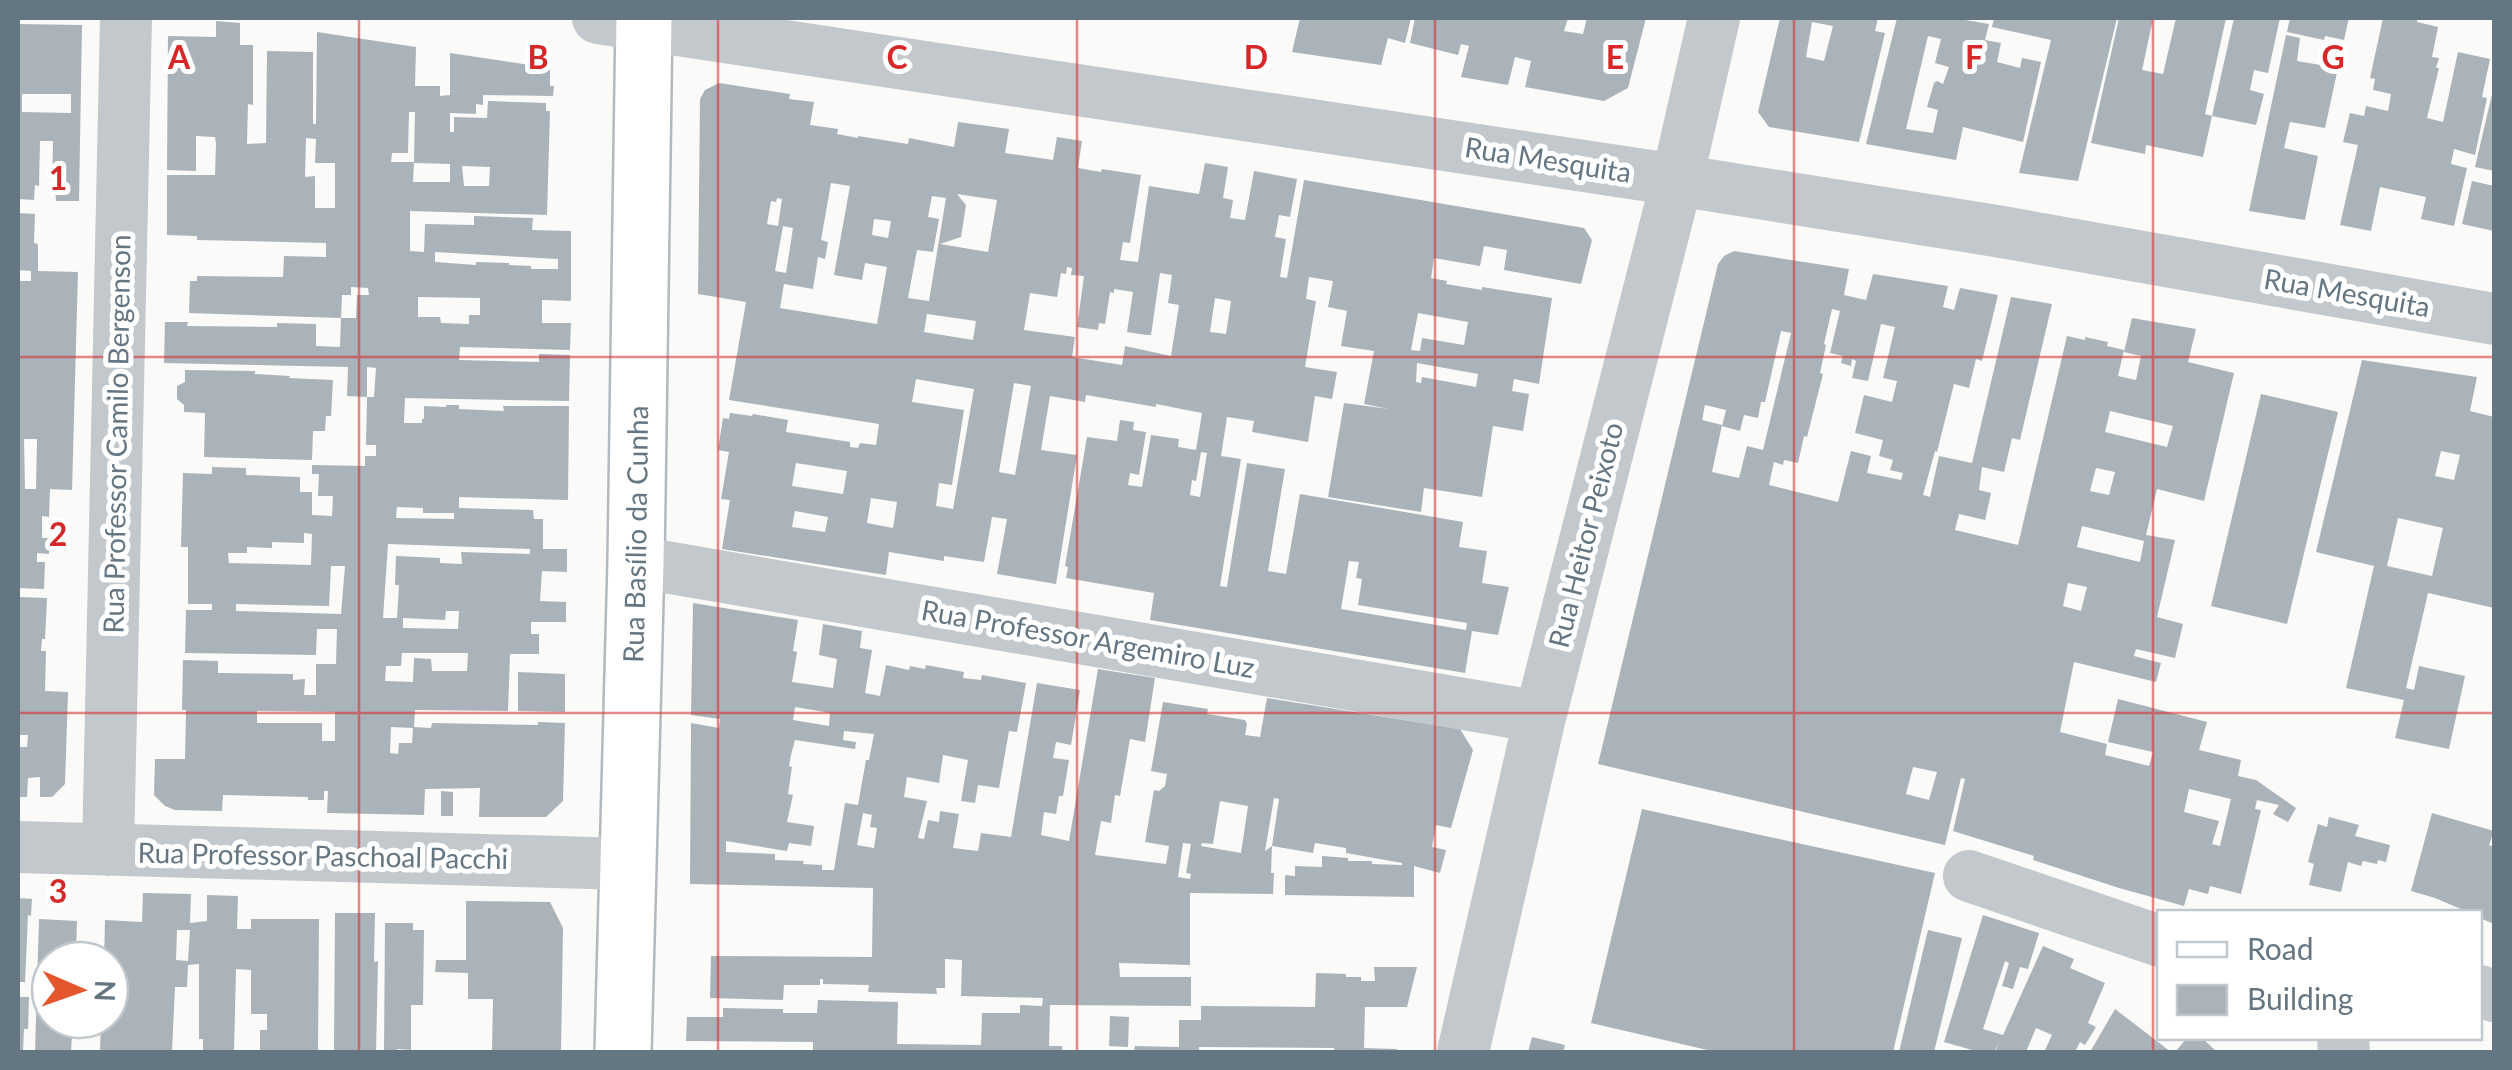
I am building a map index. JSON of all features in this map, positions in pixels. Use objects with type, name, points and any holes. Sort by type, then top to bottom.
[{"type":"street","name":"Rua Professor Camilo Bergenson","points":[[108,850],[126,18]]},
{"type":"street","name":"Rua Heitor Peixoto","points":[[1462,1052],[1540,716],[1677,180],[1714,18]]},
{"type":"street","name":"Rua Mesquita","points":[[629,20],[1677,180],[2494,318]]},
{"type":"street","name":"Rua Basílio da Cunha","points":[[623,1052],[636,562],[629,20]]},
{"type":"street","name":"Rua Professor Argemiro Luz","points":[[636,562],[1540,716]]},
{"type":"street","name":"Rua Professor Paschoal Pacchi","points":[[18,847],[629,864]]},
{"type":"street","points":[[1969,876],[2157,939]]},
{"type":"building","points":[[1300,18],[1411,18],[1405,43],[1388,38],[1381,65],[1292,52]]},
{"type":"building","points":[[1415,18],[1568,18],[1564,31],[1583,34],[1587,18],[1646,18],[1628,88],[1604,101],[1525,87],[1531,61],[1515,57],[1508,85],[1461,77],[1469,46],[1461,44],[1458,55],[1410,43]]},
{"type":"building","points":[[1780,18],[1878,18],[1875,31],[1885,33],[1859,142],[1769,127],[1758,112]],"holes":[[[1812,22],[1833,26],[1824,61],[1806,57]]]},
{"type":"building","points":[[1897,18],[1954,18],[1989,24],[1985,40],[2001,43],[1997,62],[2020,68],[2022,58],[2041,62],[2023,142],[1963,127],[1956,160],[1866,144]],"holes":[[[1928,36],[1941,39],[1935,63],[1949,67],[1943,84],[1934,83],[1927,107],[1938,110],[1933,133],[1906,129]]]},
{"type":"building","points":[[1994,18],[2117,18],[2078,181],[2019,173],[2051,40],[1992,27]]},
{"type":"building","points":[[2119,18],[2153,19],[2142,70],[2163,74],[2176,18],[2226,18],[2205,114],[2212,116],[2203,157],[2146,145],[2145,154],[2091,143]]},
{"type":"building","points":[[2234,18],[2280,18],[2268,73],[2254,70],[2250,90],[2264,94],[2256,125],[2212,116]]},
{"type":"building","points":[[2290,18],[2349,18],[2344,40],[2325,36],[2324,40],[2287,32]]},
{"type":"building","points":[[2383,18],[2418,18],[2417,22],[2438,27],[2432,57],[2439,58],[2439,68],[2427,118],[2443,122],[2458,52],[2490,59],[2482,97],[2487,98],[2475,155],[2454,149],[2451,164],[2467,168],[2454,226],[2421,219],[2426,197],[2380,187],[2371,231],[2340,225],[2358,145],[2343,142],[2350,113],[2364,116],[2366,106],[2388,111],[2391,94],[2373,90],[2375,79],[2370,78]]},
{"type":"building","points":[[216,21],[240,23],[240,45],[253,45],[253,105],[248,104],[247,144],[266,143],[267,51],[313,52],[316,124],[317,32],[416,47],[415,86],[440,86],[440,96],[450,95],[450,53],[550,68],[553,96],[483,95],[483,105],[476,104],[476,114],[450,113],[450,132],[454,132],[454,117],[487,118],[488,101],[546,103],[546,111],[550,111],[547,215],[410,211],[410,251],[424,252],[425,224],[474,225],[474,216],[533,218],[532,230],[571,231],[571,301],[542,300],[542,323],[571,323],[570,350],[460,347],[459,360],[539,362],[539,354],[570,355],[569,401],[405,398],[404,423],[422,423],[424,406],[459,405],[459,409],[504,411],[503,406],[569,406],[568,500],[459,497],[459,508],[533,510],[534,519],[543,519],[543,549],[567,549],[567,572],[542,571],[540,601],[566,602],[566,622],[531,622],[531,634],[539,634],[539,654],[510,654],[508,711],[415,710],[414,727],[431,728],[432,723],[565,723],[563,801],[546,817],[479,817],[480,788],[425,789],[424,815],[327,813],[328,791],[324,791],[324,800],[223,795],[222,811],[175,810],[154,795],[155,759],[185,759],[183,660],[218,661],[218,673],[293,674],[293,680],[305,679],[304,695],[316,695],[316,664],[336,664],[337,629],[317,629],[316,655],[185,653],[186,610],[212,610],[212,604],[188,604],[188,547],[181,547],[183,473],[212,474],[212,467],[246,468],[246,475],[300,477],[300,492],[312,492],[312,515],[332,516],[333,496],[318,496],[319,474],[312,474],[312,465],[365,466],[365,456],[376,456],[376,445],[366,445],[367,397],[347,396],[348,367],[164,363],[165,322],[188,322],[187,326],[316,324],[316,346],[340,347],[341,318],[189,313],[190,281],[197,281],[197,276],[283,277],[284,256],[326,257],[326,243],[197,240],[197,236],[167,235],[167,175],[215,175],[216,144],[215,137],[196,136],[196,171],[167,170],[168,36],[216,37]],"holes":[[[409,112],[415,112],[414,163],[450,164],[450,182],[413,182],[414,162],[391,162],[392,153],[408,153]],[[306,138],[316,139],[315,163],[335,163],[335,208],[315,208],[315,176],[305,177]],[[462,166],[490,167],[489,186],[464,186]],[[435,252],[558,259],[558,269],[435,262]],[[351,287],[368,288],[369,295],[357,295],[356,318],[341,318],[342,295],[351,295]],[[418,297],[480,298],[480,315],[469,315],[469,324],[441,323],[440,317],[418,317]],[[367,367],[376,368],[374,397],[367,397]],[[397,507],[423,508],[423,513],[454,513],[454,519],[396,518]],[[304,533],[312,534],[311,565],[229,563],[228,553],[247,553],[247,547],[272,548],[272,542],[304,543]],[[388,544],[530,549],[530,554],[461,552],[462,564],[440,563],[440,558],[396,556],[395,585],[399,585],[397,618],[383,618]],[[331,566],[345,566],[341,614],[236,611],[236,604],[329,606]],[[446,611],[459,611],[458,629],[403,628],[403,618],[445,620]],[[402,653],[468,653],[467,671],[432,671],[431,659],[414,658],[413,682],[385,681],[386,666],[401,666]],[[257,711],[335,712],[335,741],[322,741],[322,723],[257,723]],[[391,727],[413,728],[412,743],[399,743],[398,754],[390,753]]]},
{"type":"building","points":[[18,24],[82,25],[79,201],[56,201],[52,185],[53,141],[40,141],[39,186],[35,185],[34,200],[18,199]],"holes":[[[22,94],[71,94],[71,113],[22,112]]]},
{"type":"building","points":[[2286,35],[2300,38],[2297,61],[2338,68],[2325,128],[2290,122],[2284,148],[2318,156],[2305,220],[2249,211]]},
{"type":"building","points":[[719,83],[790,94],[789,99],[814,102],[810,125],[838,129],[837,134],[858,138],[908,144],[909,138],[954,147],[958,122],[1009,129],[1005,153],[1053,160],[1057,137],[1082,141],[1078,168],[1141,175],[1130,243],[1123,242],[1120,260],[1138,262],[1149,186],[1199,194],[1205,163],[1228,167],[1223,198],[1233,200],[1230,218],[1245,220],[1254,171],[1297,179],[1290,217],[1279,215],[1275,237],[1286,239],[1280,277],[1287,278],[1304,180],[1584,228],[1592,240],[1581,284],[1504,270],[1507,250],[1484,246],[1480,266],[1434,258],[1431,278],[1447,281],[1446,284],[1552,298],[1539,384],[1514,379],[1512,391],[1529,394],[1523,431],[1493,426],[1482,497],[1424,488],[1421,512],[1328,497],[1344,403],[1389,409],[1364,404],[1374,351],[1341,346],[1347,311],[1328,307],[1333,281],[1309,277],[1306,299],[1316,301],[1305,367],[1337,372],[1332,399],[1315,396],[1308,442],[1252,432],[1254,421],[1227,417],[1221,456],[1241,459],[1220,586],[1227,587],[1247,463],[1285,469],[1268,571],[1286,574],[1300,494],[1463,522],[1459,547],[1487,551],[1482,583],[1509,587],[1498,635],[1472,631],[1465,673],[1150,620],[1154,593],[1066,578],[1087,437],[1117,441],[1120,420],[1134,422],[1133,430],[1146,432],[1139,475],[1130,473],[1128,485],[1142,487],[1151,435],[1179,439],[1178,447],[1196,450],[1202,413],[1086,395],[1085,402],[1050,396],[1041,450],[1077,455],[1056,584],[997,574],[1007,519],[992,517],[984,562],[944,556],[944,561],[889,552],[886,575],[722,549],[730,500],[721,499],[729,452],[718,450],[723,418],[729,419],[730,413],[788,420],[786,432],[850,442],[850,447],[858,448],[860,443],[876,445],[879,424],[729,400],[746,302],[698,294],[700,99],[705,90]],"holes":[[[831,183],[850,186],[834,275],[862,280],[865,263],[887,267],[877,324],[780,308],[784,284],[813,289],[818,257],[825,259],[828,242],[821,240]],[[957,194],[997,200],[988,252],[940,244],[961,237],[966,205]],[[932,196],[946,198],[929,301],[908,298],[917,250],[933,252],[939,219],[928,217]],[[782,199],[778,226],[767,224],[771,201]],[[874,219],[891,221],[888,238],[872,235]],[[783,226],[793,228],[786,273],[775,271]],[[1067,267],[1072,268],[1071,275],[1084,276],[1077,327],[1098,330],[1099,323],[1105,324],[1110,292],[1133,292],[1127,332],[1151,335],[1160,273],[1172,275],[1168,303],[1179,305],[1171,356],[1125,346],[1122,365],[1072,357],[1075,337],[1024,330],[1030,293],[1057,297],[1061,273],[1066,274]],[[1215,298],[1231,301],[1226,334],[1210,332]],[[1418,313],[1468,322],[1464,345],[1422,338],[1420,351],[1411,350]],[[927,314],[976,321],[973,340],[924,332]],[[1417,363],[1478,374],[1476,387],[1422,377],[1421,383],[1416,382]],[[916,379],[974,389],[953,509],[936,506],[939,483],[952,485],[964,410],[912,402]],[[1014,383],[1031,386],[1015,475],[999,472]],[[1201,452],[1207,453],[1200,497],[1190,495]],[[796,463],[847,471],[843,494],[792,486]],[[871,498],[897,502],[893,528],[867,523]],[[795,511],[828,517],[825,532],[792,527]],[[1349,561],[1359,562],[1356,578],[1362,579],[1358,605],[1467,623],[1466,630],[1341,609]]]},
{"type":"building","points":[[2494,90],[2494,171],[2475,167]]},
{"type":"building","points":[[2472,181],[2494,186],[2494,231],[2462,224]]},
{"type":"building","points":[[18,213],[35,214],[38,271],[78,272],[72,490],[50,489],[49,517],[42,516],[42,538],[49,538],[49,554],[37,553],[37,562],[45,562],[44,589],[18,588],[18,281],[31,281],[31,271],[18,270]],"holes":[[[24,439],[37,439],[36,489],[25,489]]]},
{"type":"building","points":[[1734,251],[1849,269],[1844,295],[1866,300],[1873,274],[1948,286],[1943,307],[1954,310],[1960,288],[1998,295],[1982,361],[1976,359],[1969,388],[1954,384],[1923,495],[1930,497],[1939,456],[1972,463],[2011,297],[2052,304],[2020,440],[2012,438],[2004,472],[1982,467],[1979,490],[1991,493],[1985,520],[1959,514],[1955,530],[2018,545],[2067,336],[2108,342],[2107,346],[2124,350],[2118,376],[2136,380],[2141,356],[2124,352],[2132,318],[2196,329],[2188,362],[2234,373],[2204,501],[2157,489],[2146,535],[2175,540],[2157,617],[2183,624],[2175,658],[2136,649],[2134,656],[2161,663],[2156,682],[2074,662],[2060,732],[2107,744],[2105,755],[2149,766],[2153,752],[2108,742],[2118,699],[2207,722],[2199,750],[2241,760],[2238,776],[2256,780],[2296,808],[2288,822],[2273,814],[2279,805],[2257,800],[2255,809],[2261,810],[2241,894],[2210,886],[2208,894],[2189,889],[2184,906],[1953,831],[1965,779],[1961,778],[1945,845],[1598,764],[1718,264]],"holes":[[[1832,309],[1840,311],[1830,353],[1843,356],[1841,363],[1851,366],[1852,359],[1856,361],[1852,378],[1868,381],[1881,324],[1895,327],[1883,378],[1897,381],[1892,402],[1864,395],[1855,433],[1883,440],[1879,456],[1893,460],[1890,470],[1903,473],[1901,480],[1867,473],[1871,456],[1851,451],[1838,502],[1769,485],[1774,462],[1798,463],[1823,374],[1820,373]],[[1781,331],[1791,333],[1763,450],[1747,446],[1739,478],[1712,472],[1722,425],[1702,420],[1705,405],[1726,410],[1722,426],[1740,431],[1744,415],[1758,418],[1761,402],[1765,402]],[[2110,411],[2173,426],[2167,447],[2105,432]],[[2096,468],[2115,472],[2109,495],[2090,491]],[[2082,526],[2144,541],[2140,562],[2077,547]],[[2068,583],[2087,587],[2081,611],[2063,606]],[[1913,767],[1937,772],[1929,800],[1906,794]],[[2189,789],[2231,799],[2220,846],[2212,844],[2219,821],[2184,812]]]},
{"type":"building","points":[[2362,360],[2477,377],[2470,411],[2494,417],[2494,608],[2428,593],[2406,688],[2414,690],[2419,666],[2465,676],[2449,749],[2395,738],[2404,700],[2346,688],[2374,566],[2316,552]],"holes":[[[2441,451],[2460,455],[2454,480],[2435,476]],[[2398,518],[2443,528],[2432,576],[2387,566]]]},
{"type":"building","points":[[185,370],[255,371],[289,378],[333,380],[331,416],[326,416],[325,431],[313,431],[312,460],[204,457],[205,413],[184,412],[184,405],[177,399],[177,386],[185,382]]},
{"type":"building","points":[[2261,394],[2338,412],[2287,624],[2211,606]]},
{"type":"building","points":[[18,597],[47,598],[41,651],[46,651],[45,691],[68,692],[65,784],[52,797],[40,797],[40,777],[28,778],[27,797],[18,797],[18,747],[27,747],[28,735],[18,735]]},
{"type":"building","points":[[693,603],[798,620],[792,682],[833,688],[837,659],[819,655],[823,624],[862,631],[860,648],[872,650],[865,693],[880,696],[886,665],[909,670],[910,666],[925,669],[926,665],[964,672],[963,678],[981,680],[982,675],[1026,683],[1017,732],[1009,731],[999,788],[978,785],[975,803],[961,801],[968,760],[943,755],[939,783],[907,777],[904,797],[927,801],[918,838],[924,839],[928,820],[939,822],[940,811],[959,814],[953,848],[978,851],[981,833],[1011,837],[1037,683],[1080,690],[1071,745],[1056,742],[1053,758],[1069,760],[1063,796],[1059,796],[1056,814],[1044,812],[1041,835],[1069,841],[1098,669],[1155,678],[1145,742],[1130,739],[1120,796],[1115,795],[1111,823],[1101,821],[1095,855],[1166,864],[1169,846],[1145,842],[1154,790],[1165,786],[1167,774],[1151,771],[1163,702],[1245,720],[1245,735],[1260,737],[1267,698],[1460,729],[1473,750],[1451,828],[1436,825],[1432,847],[1446,850],[1440,873],[1414,866],[1414,897],[1285,895],[1285,875],[1295,876],[1295,866],[1322,867],[1322,856],[1402,865],[1315,843],[1313,853],[1272,846],[1273,894],[1190,893],[1190,965],[1119,963],[1120,977],[1191,977],[1191,1006],[1050,1005],[1049,1046],[1062,1046],[1062,1052],[813,1052],[813,1042],[686,1041],[687,1017],[723,1017],[723,1008],[817,1013],[818,1000],[898,1002],[897,1044],[981,1045],[982,1013],[1020,1013],[1020,1005],[1042,1006],[1043,998],[961,996],[962,960],[945,959],[945,988],[936,988],[937,994],[868,992],[869,985],[823,984],[820,979],[820,985],[784,985],[783,1000],[710,998],[711,956],[872,957],[873,888],[690,884],[691,723],[719,728],[720,719],[691,715]],"holes":[[[795,707],[830,713],[829,726],[793,720]],[[844,731],[874,734],[858,805],[845,803],[834,870],[822,870],[822,865],[803,864],[804,861],[775,860],[775,854],[726,852],[726,841],[787,851],[789,843],[811,846],[814,826],[787,822],[793,795],[788,794],[792,767],[789,766],[795,740],[855,749],[856,742],[843,740]],[[1274,798],[1279,799],[1272,846],[1265,851]],[[1220,801],[1248,806],[1241,853],[1201,846],[1213,844]],[[863,813],[872,815],[870,827],[877,828],[874,848],[857,845]],[[1183,843],[1191,844],[1186,873],[1191,874],[1190,879],[1178,877]]]},
{"type":"building","points":[[518,672],[565,674],[565,712],[518,711]]},
{"type":"building","points":[[441,791],[453,792],[453,816],[441,816]]},
{"type":"building","points":[[1642,809],[1935,873],[1893,1052],[1716,1052],[1591,1023]]},
{"type":"building","points":[[2432,813],[2494,831],[2489,845],[2494,847],[2494,924],[2482,919],[2482,910],[2463,910],[2411,891]]},
{"type":"building","points":[[2329,817],[2359,825],[2355,836],[2390,845],[2386,862],[2363,861],[2361,866],[2348,862],[2341,892],[2309,885],[2314,864],[2308,862],[2318,824],[2327,827]]},
{"type":"building","points":[[143,893],[191,894],[190,923],[207,921],[207,895],[238,896],[237,929],[251,929],[251,919],[319,919],[318,1052],[260,1052],[260,1030],[267,1030],[267,1014],[251,1014],[251,970],[236,969],[234,1052],[203,1052],[203,1039],[199,1039],[199,964],[188,965],[187,987],[175,987],[172,1052],[100,1052],[100,1040],[130,1040],[130,940],[104,940],[105,920],[142,922]],"holes":[[[177,930],[190,930],[188,961],[176,960]]]},
{"type":"building","points":[[18,898],[32,899],[25,982],[18,982]]},
{"type":"building","points":[[466,901],[550,902],[563,928],[561,1052],[492,1052],[493,999],[468,999],[468,973],[435,972],[436,960],[466,960]]},
{"type":"building","points":[[335,913],[375,913],[376,1052],[334,1052]]},
{"type":"building","points":[[1983,915],[2039,933],[2028,969],[2020,967],[2013,989],[2002,986],[2009,963],[2005,961],[1983,1029],[2003,1035],[2043,946],[2074,959],[2070,968],[2105,983],[2088,1023],[2096,1027],[2085,1045],[2080,1042],[2075,1052],[2044,1052],[2052,1035],[2036,1028],[2026,1052],[1995,1052],[1999,1042],[1994,1052],[1979,1052],[1944,1042]]},
{"type":"building","points":[[39,919],[77,921],[76,940],[38,940]]},
{"type":"building","points":[[385,923],[413,923],[413,930],[424,930],[423,1005],[411,1005],[411,1050],[384,1052]]},
{"type":"building","points":[[1928,930],[1962,938],[1934,1052],[1899,1052]]},
{"type":"building","points":[[1374,967],[1417,967],[1407,1007],[1365,1007],[1364,1048],[1397,1049],[1396,1052],[1199,1047],[1199,1052],[1134,1052],[1135,1046],[1179,1047],[1179,1020],[1201,1020],[1201,1006],[1315,1007],[1316,973],[1346,974],[1361,977],[1361,981],[1375,981]]},
{"type":"building","points":[[18,997],[29,997],[23,1052],[18,1052]]},
{"type":"building","points":[[2115,1009],[2171,1052],[2090,1052]]},
{"type":"building","points":[[1110,1016],[1129,1017],[1128,1047],[1109,1046]]},
{"type":"building","points":[[1532,1037],[1565,1045],[1563,1052],[1528,1052]]},
{"type":"building","points":[[35,1040],[72,1040],[71,1052],[35,1052]]},
{"type":"building","points":[[2185,1040],[2204,1040],[2217,1052],[2175,1052]]}]
